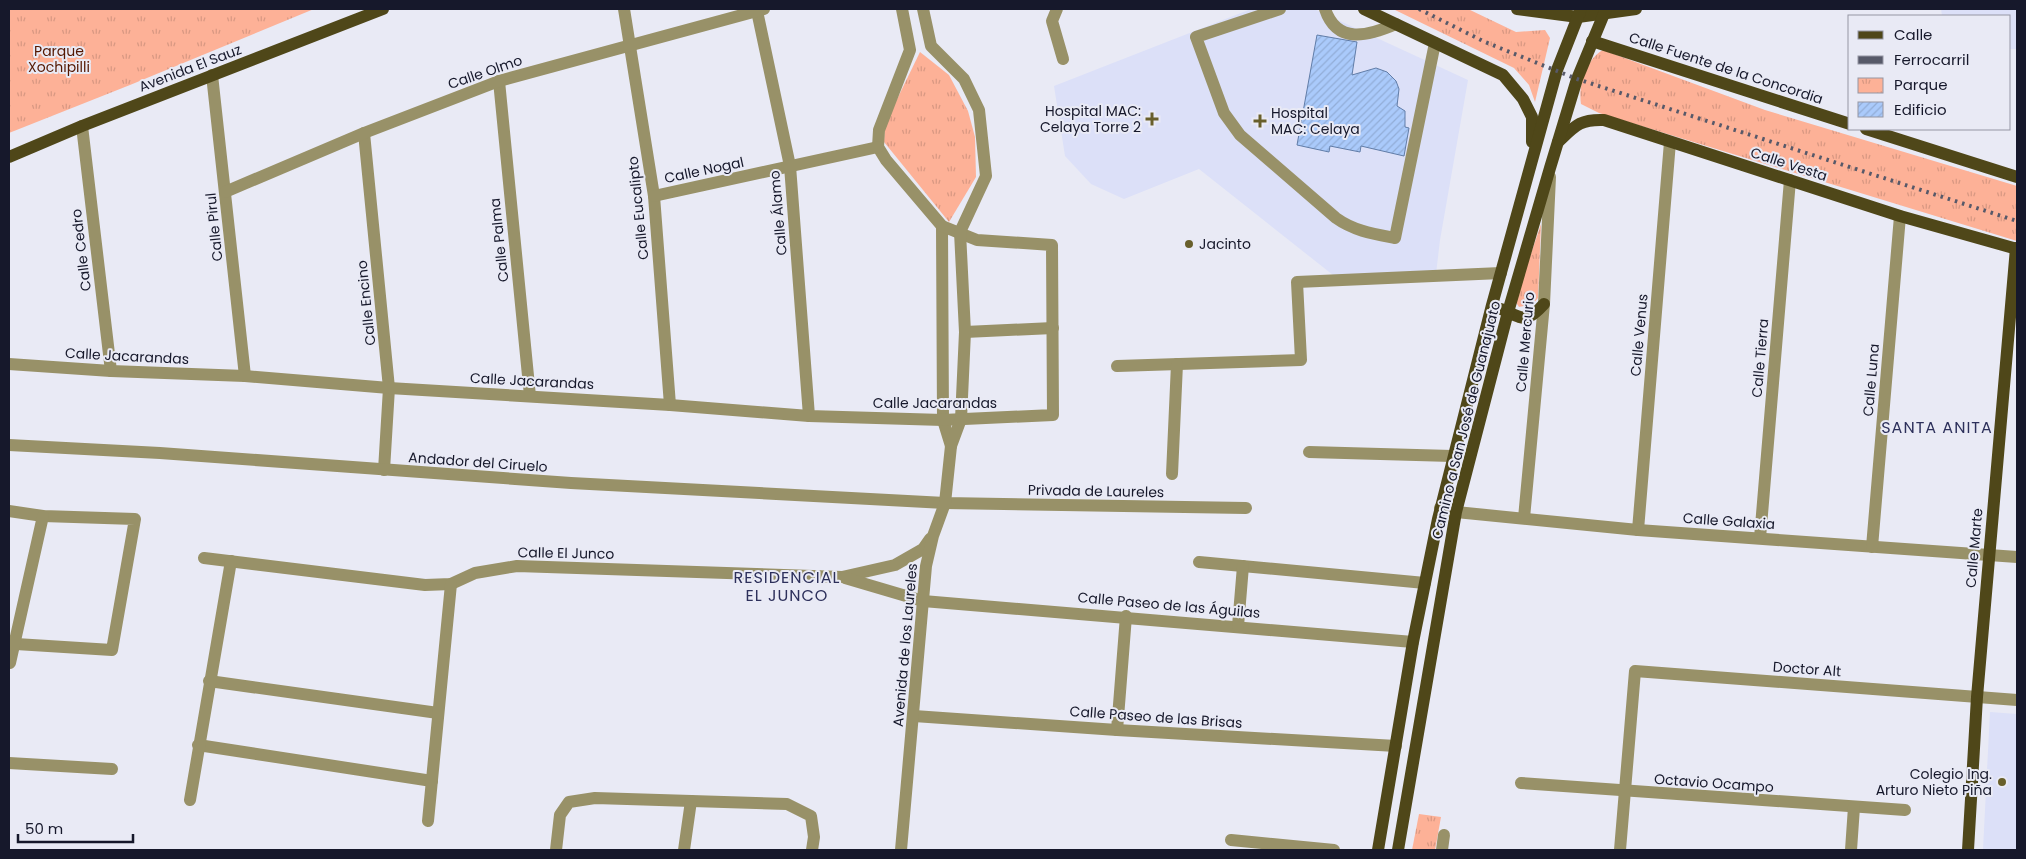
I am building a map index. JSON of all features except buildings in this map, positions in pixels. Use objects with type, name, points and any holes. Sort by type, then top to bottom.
[{"type":"main road","name":"Avenida El Sauz","points":[[9,157],[82,126],[383,9]]},
{"type":"main road","points":[[1364,9],[1503,75],[1523,98],[1532,117],[1532,156]]},
{"type":"main road","points":[[1522,9],[1580,13],[1636,9]]},
{"type":"main road","name":"Camino a San José de Guanajuato","points":[[1398,850],[1456,512],[1508,312],[1550,168],[1577,79],[1605,11]]},
{"type":"main road","name":"Camino a San José de Guanajuato","points":[[1378,850],[1413,642],[1452,456],[1532,156],[1557,70],[1580,13]]},
{"type":"main road","name":"Calle Fuente de la Concordia","points":[[1592,41],[1848,123]]},
{"type":"main road","name":"Calle Vesta","points":[[1558,142],[1574,127],[1588,119],[1604,120],[1900,216],[2016,248]]},
{"type":"main road","points":[[1869,130],[2017,177]]},
{"type":"main road","name":"Calle Marte","points":[[1968,850],[1977,698],[2016,248]]},
{"type":"main road","points":[[1492,305],[1517,318],[1525,319],[1535,314],[1544,304]]},
{"type":"main road","points":[[1392,850],[1408,763],[1408,753],[1404,747],[1396,746]]},
{"type":"street","name":"Calle Eucalipto","points":[[624,9],[654,196],[670,405]]},
{"type":"street","points":[[902,9],[910,50],[879,130],[878,147],[886,160],[942,226],[977,240],[1052,245],[1053,328],[965,332]]},
{"type":"street","name":"Avenida de los Laureles","points":[[901,850],[926,566],[933,536],[946,503],[951,446],[961,419],[965,332],[960,232],[986,176],[979,110],[964,79],[931,46],[923,9]]},
{"type":"street","points":[[1057,9],[1052,21],[1063,59]]},
{"type":"street","points":[[1325,9],[1331,24],[1348,34],[1369,35],[1396,24]]},
{"type":"street","name":"Calle Olmo","points":[[225,192],[364,133],[499,81],[761,10]]},
{"type":"street","name":"Calle Álamo","points":[[761,10],[790,166],[809,416]]},
{"type":"street","points":[[1273,10],[1196,37],[1224,113],[1240,135],[1336,218],[1347,226],[1395,238],[1436,43]]},
{"type":"street","name":"Calle Pirul","points":[[212,75],[245,376]]},
{"type":"street","name":"Calle Palma","points":[[499,81],[530,396]]},
{"type":"street","name":"Calle Cedro","points":[[82,126],[111,371]]},
{"type":"street","name":"Calle Encino","points":[[364,133],[389,388],[384,470]]},
{"type":"street","name":"Calle Venus","points":[[1638,530],[1670,142]]},
{"type":"street","name":"Calle Nogal","points":[[654,196],[878,147]]},
{"type":"street","name":"Calle Mercurio","points":[[1524,518],[1544,304],[1550,168]]},
{"type":"street","name":"Calle Tierra","points":[[1760,538],[1790,180]]},
{"type":"street","name":"Calle Luna","points":[[1872,547],[1900,216]]},
{"type":"street","name":"Avenida de los Laureles","points":[[942,226],[943,420],[951,446]]},
{"type":"street","points":[[1117,366],[1301,360],[1297,282],[1501,272]]},
{"type":"street","name":"Calle Jacarandas","points":[[9,364],[111,371],[245,376],[389,388],[670,405],[809,416],[943,420],[1053,415],[1053,328]]},
{"type":"street","points":[[1172,474],[1177,364]]},
{"type":"street","name":"Andador del Ciruelo","points":[[9,445],[160,453],[580,484],[946,503]]},
{"type":"street","points":[[1309,452],[1452,456]]},
{"type":"street","name":"Privada de Laureles","points":[[946,503],[1246,508]]},
{"type":"street","name":"Calle Galaxia","points":[[1440,508],[1456,512],[1638,530],[2017,557]]},
{"type":"street","points":[[9,511],[43,516],[135,519],[112,650],[16,644]]},
{"type":"street","points":[[10,663],[16,644],[43,516]]},
{"type":"street","name":"Calle El Junco","points":[[842,577],[895,565],[923,549],[933,536]]},
{"type":"street","name":"Calle El Junco","points":[[204,558],[425,585],[451,584],[475,573],[517,566],[842,577],[923,601]]},
{"type":"street","points":[[190,800],[231,561]]},
{"type":"street","points":[[1199,562],[1425,583]]},
{"type":"street","points":[[1238,626],[1243,566]]},
{"type":"street","points":[[428,821],[451,584]]},
{"type":"street","name":"Calle Paseo de las Águilas","points":[[923,601],[1126,616],[1413,642]]},
{"type":"street","points":[[1117,730],[1126,616]]},
{"type":"street","name":"Doctor Alt","points":[[1625,792],[1635,671],[2017,700]]},
{"type":"street","points":[[209,681],[438,713]]},
{"type":"street","name":"Calle Paseo de las Brisas","points":[[914,716],[1396,746]]},
{"type":"street","points":[[198,745],[432,781]]},
{"type":"street","points":[[9,763],[112,769]]},
{"type":"street","name":"Octavio Ocampo","points":[[1521,783],[1625,792],[1905,810]]},
{"type":"street","points":[[1620,850],[1625,792]]},
{"type":"street","points":[[556,850],[560,815],[569,802],[595,798],[787,804],[811,816],[814,837],[812,850]]},
{"type":"street","points":[[684,850],[691,801]]},
{"type":"street","points":[[1851,850],[1854,807]]},
{"type":"street","points":[[1442,850],[1444,835]]},
{"type":"street","points":[[1231,840],[1334,850]]},
{"type":"shaded area","name":"Hospital MAC: Celaya","points":[[1251,9],[1314,9],[1468,80],[1440,240],[1436,274],[1338,279],[1199,169],[1124,199],[1091,184],[1065,156],[1054,86]]},
{"type":"shaded area","points":[[1941,9],[2017,9],[2017,49],[2011,49],[2011,15],[1942,15]]},
{"type":"shaded area","name":"Colegio Ing. Arturo Nieto Piña","points":[[1990,712],[2017,714],[2017,850],[1983,850]]},
{"type":"green space","name":"Parque Xochipilli","points":[[9,9],[314,9],[9,133]]},
{"type":"green space","points":[[1393,9],[1468,9],[1516,32],[1545,30],[1550,38],[1535,102],[1529,85],[1514,68]]},
{"type":"green space","points":[[1603,50],[1765,110],[2017,186],[2017,241],[1599,113],[1581,104],[1580,97],[1584,74],[1592,60]]},
{"type":"green space","points":[[920,52],[949,75],[968,111],[975,137],[976,177],[949,222],[884,142],[885,124]]},
{"type":"green space","points":[[1541,224],[1538,298],[1533,304],[1519,307],[1515,301]]},
{"type":"green space","points":[[1419,814],[1441,817],[1435,850],[1412,850]]},
{"type":"railway","points":[[1419,9],[1485,42],[1577,79],[2017,221]]},
{"type":"place","name":"Hospital MAC: Celaya Torre 2","points":[[1152,119]]},
{"type":"place","name":"Hospital MAC: Celaya","points":[[1260,121]]},
{"type":"place","name":"Jacinto","points":[[1189,244]]},
{"type":"place","name":"Colegio Ing. Arturo Nieto Piña","points":[[2002,782]]},
{"type":"district","name":"SANTA ANITA","points":[[1937,427]]},
{"type":"district","name":"RESIDENCIAL EL JUNCO","points":[[787,586]]}]
